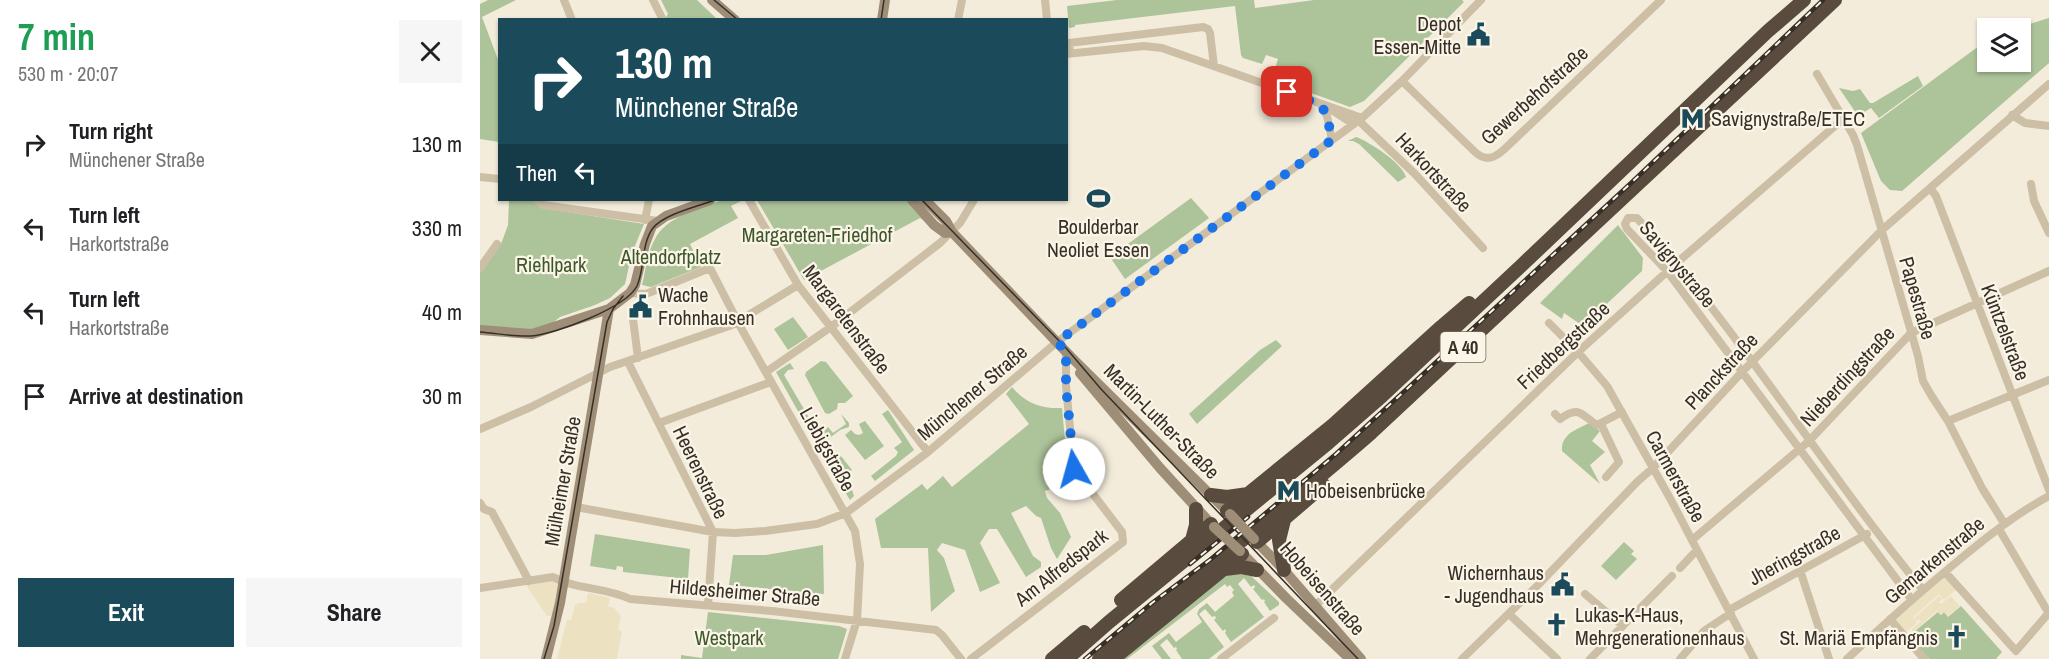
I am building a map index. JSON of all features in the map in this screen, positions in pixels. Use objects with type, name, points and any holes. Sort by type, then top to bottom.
[{"type":"highway","points":[[1768,31],[1796,0]]},
{"type":"highway","name":"A 40","points":[[1067,659],[1382,396],[1768,31],[1804,0]]},
{"type":"highway","name":"A 40","points":[[1099,659],[1177,592],[1323,475],[1834,0]]},
{"type":"highway","points":[[1813,18],[1841,0]]},
{"type":"highway","points":[[1256,540],[1285,519],[1403,415],[1545,280],[1574,244]]},
{"type":"highway","points":[[1229,513],[1350,411],[1441,327],[1489,287],[1522,265]]},
{"type":"highway","points":[[1211,495],[1227,497],[1250,493]]},
{"type":"highway","points":[[1192,540],[1196,525],[1196,509]]},
{"type":"highway","points":[[1284,570],[1278,540],[1285,519]]},
{"type":"highway","points":[[1052,659],[1192,540],[1213,526]]},
{"type":"highway","points":[[1113,659],[1241,552]]},
{"type":"highway","points":[[1223,569],[1241,567],[1257,570]]},
{"type":"main road","points":[[713,0],[733,18]]},
{"type":"main road","points":[[882,18],[885,0]]},
{"type":"main road","points":[[480,330],[532,334],[609,309],[630,293],[635,285],[649,232],[658,221],[708,201]]},
{"type":"main road","name":"Martin-Luther-Straße","points":[[913,201],[934,225],[945,233],[952,232]]},
{"type":"main road","name":"Martin-Luther-Straße","points":[[926,201],[946,221],[952,232],[1057,342],[1256,540]]},
{"type":"main road","name":"Mülheimer Straße","points":[[546,659],[558,614],[609,309]]},
{"type":"main road","name":"Martin-Luther-Straße","points":[[1069,354],[1085,380],[1196,509],[1241,552]]},
{"type":"main road","points":[[1213,526],[1229,513]]},
{"type":"main road","name":"Hobeisenstraße","points":[[1350,659],[1241,552],[1256,540],[1362,659]]},
{"type":"street","points":[[564,0],[571,18]]},
{"type":"street","points":[[653,0],[662,18]]},
{"type":"street","points":[[958,18],[962,0]]},
{"type":"street","points":[[1045,0],[1047,18]]},
{"type":"street","name":"Münchener Straße","points":[[576,507],[713,532],[755,532],[817,524],[846,513],[928,452],[1057,342],[1358,121],[1402,81],[1480,0]]},
{"type":"street","name":"Gewerbehofstraße","points":[[1402,81],[1479,156],[1490,159],[1515,139],[1661,0]]},
{"type":"street","name":"Harkortstraße","points":[[1214,66],[1210,33],[1203,27],[1069,43],[1068,53],[1144,46],[1162,48],[1321,105],[1358,121],[1415,174],[1483,248]]},
{"type":"street","name":"Papestraße","points":[[1817,74],[1853,135],[1882,230],[1923,381],[1948,421],[2047,608],[2046,616],[2016,651],[1945,572]]},
{"type":"street","name":"Planckstraße","points":[[1462,659],[1653,468],[1742,372],[1882,230],[2049,84]]},
{"type":"street","points":[[1321,105],[1327,116],[1332,140]]},
{"type":"street","points":[[2012,115],[2025,123],[2049,126]]},
{"type":"street","name":"Friedbergstraße","points":[[1316,606],[1578,352],[1842,118]]},
{"type":"street","points":[[480,177],[498,179]]},
{"type":"street","points":[[2031,184],[2034,201],[2049,233]]},
{"type":"street","name":"Küntzelstraße","points":[[1930,188],[1936,196],[2049,490]]},
{"type":"street","points":[[538,201],[543,205],[658,221]]},
{"type":"street","points":[[645,220],[649,201]]},
{"type":"street","name":"Margaretenstraße","points":[[750,201],[798,285],[928,452]]},
{"type":"street","points":[[766,372],[831,327],[952,232],[973,201]]},
{"type":"street","name":"Savignystraße","points":[[1911,600],[1667,271],[1627,229],[1625,224],[1628,218],[1631,216],[1637,218],[1677,262],[1874,529],[1923,590]]},
{"type":"street","points":[[480,268],[497,244]]},
{"type":"street","name":"Liebigstraße","points":[[630,293],[645,294],[710,268],[855,531],[860,564],[857,620],[845,659]]},
{"type":"street","name":"Nieberdingstraße","points":[[1692,540],[1809,441],[1911,333],[2049,271]]},
{"type":"street","points":[[480,429],[600,373],[738,322],[798,285]]},
{"type":"street","points":[[632,311],[638,358]]},
{"type":"street","name":"Carmerstraße","points":[[1549,323],[1607,386],[1692,540],[1754,659]]},
{"type":"street","name":"Am Alfredspark","points":[[971,659],[1122,542],[1122,532],[1074,469],[1066,386],[1069,354]]},
{"type":"street","name":"Heerenstraße","points":[[628,362],[713,532],[708,605]]},
{"type":"street","points":[[1066,386],[1073,379],[1085,380]]},
{"type":"street","points":[[1948,421],[2049,380]]},
{"type":"street","points":[[659,423],[771,382]]},
{"type":"street","points":[[1555,414],[1560,419],[1571,412],[1580,412],[1595,424],[1601,424],[1622,412]]},
{"type":"street","points":[[1601,424],[1619,462],[1606,477]]},
{"type":"street","name":"Gemarkenstraße","points":[[1847,659],[1911,600],[2002,526],[2049,496]]},
{"type":"street","points":[[480,503],[484,509],[492,513],[529,581]]},
{"type":"street","name":"Jheringstraße","points":[[1680,659],[1704,631],[1730,611],[1874,529]]},
{"type":"street","points":[[1680,568],[1697,550]]},
{"type":"street","points":[[1800,570],[1829,659]]},
{"type":"street","points":[[1590,659],[1672,576]]},
{"type":"street","name":"Hildesheimer Straße","points":[[480,588],[553,577],[563,582],[617,592],[630,599],[857,620]]},
{"type":"street","points":[[1585,594],[1623,626]]},
{"type":"street","points":[[1509,614],[1557,659]]},
{"type":"street","points":[[1222,659],[1274,618]]},
{"type":"street","points":[[1890,619],[1924,659]]},
{"type":"street","points":[[857,620],[936,630],[942,634],[961,659]]},
{"type":"green space","points":[[488,0],[516,0],[482,17],[498,59],[498,142],[480,139],[480,4]]},
{"type":"green space","points":[[661,0],[697,0],[716,18],[666,18],[668,14]]},
{"type":"green space","points":[[1117,0],[1254,0],[1255,8],[1314,0],[1462,0],[1464,2],[1364,101],[1350,107],[1272,79],[1278,59],[1266,55],[1262,64],[1243,58],[1235,6],[1075,25],[1069,28],[1067,6]]},
{"type":"green space","points":[[2049,18],[2049,63],[1902,191],[1890,190],[1881,181],[1861,133],[1977,47],[1977,72],[2031,72],[2031,24]]},
{"type":"green space","points":[[1918,76],[1923,86],[1879,118],[1871,108],[1858,116],[1839,88],[1853,91],[1860,89],[1870,103],[1873,103]]},
{"type":"green space","points":[[1356,137],[1377,148],[1392,160],[1406,177],[1398,182],[1359,144],[1348,141]]},
{"type":"green space","points":[[1191,198],[1209,218],[1125,279],[1110,257]]},
{"type":"green space","name":"Riehlpark","points":[[509,201],[535,201],[541,208],[644,224],[632,253],[625,284],[610,298],[560,317],[541,332],[480,329],[480,272],[501,244],[508,225]]},
{"type":"green space","name":"Altendorfplatz","points":[[719,201],[741,201],[731,206],[738,218],[690,244],[701,267],[651,287],[642,285],[650,250],[655,239],[667,224],[684,214]]},
{"type":"green space","name":"Margareten-Friedhof","points":[[758,201],[908,201],[925,221],[920,218],[804,280]]},
{"type":"green space","points":[[1618,225],[1643,258],[1642,271],[1583,326],[1564,313],[1562,319],[1540,303]]},
{"type":"green space","points":[[793,317],[808,337],[788,350],[774,329]]},
{"type":"green space","points":[[1276,340],[1282,346],[1197,424],[1189,414],[1260,350]]},
{"type":"green space","points":[[821,361],[826,362],[853,396],[845,403],[838,403],[837,409],[829,414],[825,413],[805,375]]},
{"type":"green space","points":[[790,363],[794,369],[788,370],[784,375],[818,433],[828,427],[833,433],[846,424],[841,414],[849,423],[849,427],[840,430],[827,440],[825,438],[817,445],[776,372]]},
{"type":"green space","points":[[1012,387],[1034,404],[1062,408],[1069,483],[1045,491],[1047,498],[1060,513],[1071,537],[1057,559],[1041,518],[1026,506],[1011,513],[1033,556],[1041,562],[1041,567],[1026,577],[997,529],[989,529],[980,543],[1000,583],[980,592],[965,550],[942,543],[937,550],[944,558],[955,591],[931,612],[928,548],[881,548],[875,519],[922,484],[927,490],[943,476],[952,487],[1029,424],[1006,394]]},
{"type":"green space","points":[[888,410],[914,450],[875,481],[871,476],[896,456],[898,452],[894,448],[902,442],[882,414]]},
{"type":"green space","points":[[865,421],[884,446],[865,460],[845,435],[851,430],[859,435],[863,433],[859,424]]},
{"type":"green space","points":[[1589,423],[1600,431],[1592,441],[1605,452],[1590,465],[1600,484],[1562,451],[1564,440],[1574,430]]},
{"type":"green space","points":[[841,456],[852,470],[845,476],[853,486],[851,487],[854,496],[850,500],[823,457],[831,463]]},
{"type":"green space","points":[[595,534],[690,549],[688,579],[623,572],[623,567],[617,566],[616,570],[590,566]]},
{"type":"green space","points":[[1624,542],[1634,551],[1631,554],[1637,559],[1616,580],[1601,566]]},
{"type":"green space","points":[[823,545],[824,594],[729,585],[733,555],[766,555]]},
{"type":"green space","points":[[1233,573],[1251,576],[1279,602],[1279,605],[1270,611],[1264,599],[1262,600],[1253,589],[1254,585],[1251,587],[1244,578],[1238,584],[1264,617],[1231,642],[1225,629],[1223,631],[1214,620],[1215,616],[1212,617],[1205,609],[1199,614],[1224,647],[1209,659],[1182,659],[1176,647],[1174,648],[1167,639],[1160,645],[1171,659],[1162,659],[1152,646],[1169,633],[1176,642],[1202,622],[1197,614],[1199,609],[1207,603],[1215,612],[1234,596],[1232,592],[1234,590],[1230,585],[1227,587],[1225,584],[1127,659],[1122,659],[1220,579]]},
{"type":"green space","points":[[1961,606],[2002,652],[1996,659],[1929,659],[1909,636],[1938,612],[1941,615],[1944,612],[1948,617]]},
{"type":"green space","name":"Westpark","points":[[708,612],[839,626],[847,629],[838,659],[681,659],[681,655],[702,658]]},
{"type":"shaded area","points":[[1944,577],[1957,589],[1944,600],[1939,594],[1913,617],[1917,623],[1906,632],[1895,619]]},
{"type":"shaded area","points":[[544,579],[553,579],[559,583],[555,615],[547,616],[526,585]]},
{"type":"shaded area","points":[[588,593],[610,598],[608,606],[614,608],[621,616],[618,630],[622,631],[617,659],[557,659],[567,620],[571,620],[575,605],[586,603]]},
{"type":"shaded area","points":[[1939,596],[1942,599],[1939,602],[1941,604],[1951,596],[1960,606],[1948,616],[1944,612],[1941,615],[1937,611],[1913,632],[1911,630],[1921,621],[1914,618]]},
{"type":"tram line","points":[[714,0],[736,18]]},
{"type":"tram line","points":[[881,18],[884,0]]},
{"type":"tram line","points":[[480,332],[531,336],[572,325],[605,311],[619,303],[637,286],[647,241],[653,228],[673,215],[712,201]]},
{"type":"tram line","points":[[923,201],[1066,348],[1101,389],[1358,659]]},
{"type":"tram line","points":[[544,659],[554,626],[607,322],[623,296]]},
{"type":"railway","points":[[1085,659],[1152,603],[1211,559],[1336,454],[1630,184],[1823,0]]},
{"type":"railway","points":[[1190,564],[1248,517]]},
{"type":"place","name":"Depot Essen-Mitte","points":[[1479,34]]},
{"type":"place","name":"Savignystraße/ETEC","points":[[1693,118]]},
{"type":"place","name":"Boulderbar Neoliet Essen","points":[[1098,198]]},
{"type":"place","name":"Wache Frohnhausen","points":[[640,306]]},
{"type":"place","name":"Hobeisenbrücke","points":[[1288,490]]},
{"type":"place","name":"Wichernhaus - Jugendhaus","points":[[1562,584]]},
{"type":"place","name":"Lukas-K-Haus, Mehrgenerationenhaus","points":[[1557,625]]},
{"type":"place","name":"St. Mariä Empfängnis","points":[[1956,637]]},
{"type":"route","points":[[1074,469],[1066,386],[1066,351],[1057,342],[1332,140],[1327,116],[1321,105],[1287,92]]}]
